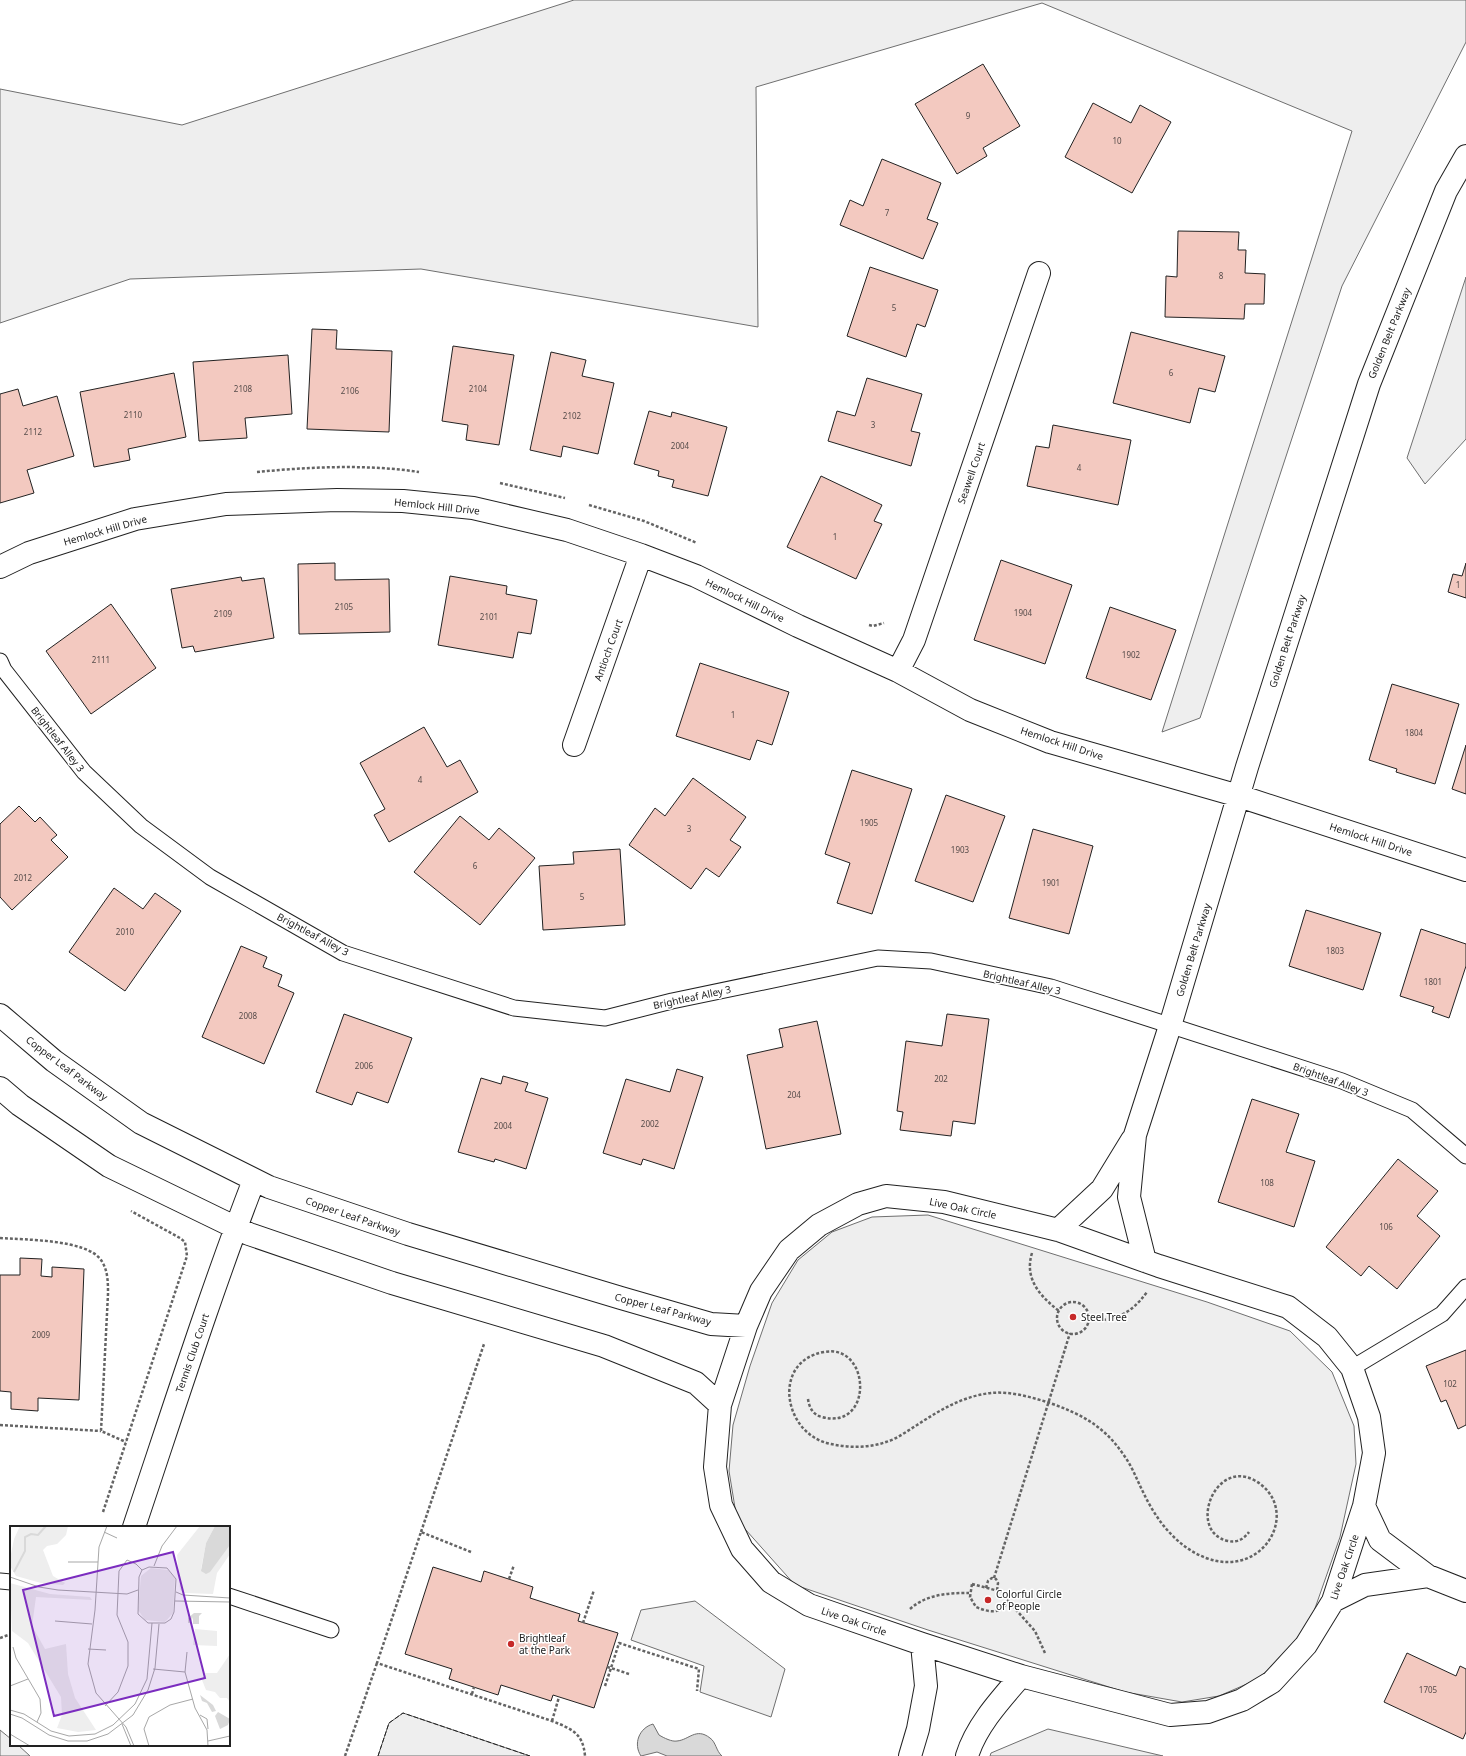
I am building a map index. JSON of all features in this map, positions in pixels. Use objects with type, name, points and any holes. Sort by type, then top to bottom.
[{"type":"street","name":"Golden Belt Parkway","points":[[1145,1260],[1129,1197],[1135,1135],[1170,1026],[1239,796],[1369,384],[1446,191],[1466,156]]},
{"type":"street","name":"Seawell Court","points":[[898,671],[914,640],[1039,273]]},
{"type":"street","name":"Hemlock Hill Drive","points":[[0,567],[29,553],[135,519],[226,504],[337,500],[403,501],[472,508],[567,530],[641,555],[696,576],[798,626],[898,671],[970,710],[1050,742],[1239,796],[1466,870]]},
{"type":"street","name":"Antioch Court","points":[[574,745],[641,555]]},
{"type":"street","name":"Copper Leaf Parkway","points":[[0,1015],[54,1061],[141,1123],[269,1187],[408,1234],[606,1294],[712,1324],[746,1326]]},
{"type":"street","points":[[0,1088],[20,1105],[109,1166],[249,1234],[392,1283],[604,1346],[696,1383],[720,1405]]},
{"type":"street","name":"Golden Belt Parkway","points":[[1058,1230],[1102,1189],[1135,1135]]},
{"type":"street","name":"Tennis Club Court","points":[[134,1526],[236,1228],[254,1180]]},
{"type":"street","name":"Live Oak Circle","points":[[886,1196],[944,1202],[1058,1230],[1145,1260],[1288,1307],[1327,1337],[1352,1368],[1370,1417],[1374,1453],[1364,1506],[1333,1601],[1306,1645],[1272,1682],[1242,1700],[1208,1712],[1170,1715],[1021,1676],[809,1605],[771,1582],[742,1549],[721,1505],[715,1467],[720,1405],[746,1326],[761,1291],[789,1250],[819,1225],[858,1204],[886,1196]]},
{"type":"street","points":[[1364,1506],[1380,1540],[1428,1576],[1466,1592]]},
{"type":"street","points":[[1333,1601],[1365,1585],[1428,1576]]},
{"type":"street","points":[[910,1756],[918,1729],[926,1686],[922,1644]]},
{"type":"street","points":[[967,1756],[969,1748],[984,1723],[1021,1676]]},
{"type":"lane","name":"Brightleaf Alley 3","points":[[0,661],[4,670],[84,772],[141,826],[210,877],[343,953],[514,1008],[605,1018],[672,1001],[878,958],[931,961],[1052,987],[1342,1080],[1412,1110],[1466,1156]]},
{"type":"lane","points":[[1352,1368],[1442,1314],[1466,1288]]},
{"type":"lane","points":[[0,1581],[10,1582]]},
{"type":"lane","points":[[230,1596],[331,1630]]},
{"type":"path","points":[[103,1512],[187,1256],[185,1242],[180,1238],[127,1209]]},
{"type":"path","points":[[0,1238],[38,1240],[83,1248],[92,1252],[101,1260],[107,1277],[108,1294],[101,1431]]},
{"type":"path","points":[[1033,1251],[1030,1259],[1031,1279],[1040,1295],[1059,1311]]},
{"type":"path","points":[[1088,1321],[1110,1320],[1122,1316],[1137,1305],[1148,1290]]},
{"type":"path","points":[[1069,1303],[1079,1303],[1087,1310],[1088,1321],[1084,1330],[1070,1333],[1060,1326],[1058,1317],[1059,1311],[1069,1303]]},
{"type":"path","points":[[986,1588],[988,1581],[994,1578],[1070,1333]]},
{"type":"path","points":[[345,1756],[484,1344]]},
{"type":"path","points":[[808,1399],[808,1405],[817,1415],[830,1418],[839,1418],[844,1416],[856,1406],[860,1396],[861,1385],[853,1362],[847,1356],[828,1351],[809,1356],[801,1362],[795,1370],[789,1391],[790,1401],[796,1420],[804,1431],[821,1442],[852,1446],[866,1446],[888,1442],[958,1402],[988,1393],[1013,1393],[1048,1402],[1086,1417],[1097,1425],[1115,1443],[1133,1468],[1148,1503],[1163,1526],[1174,1537],[1196,1553],[1217,1561],[1237,1562],[1246,1560],[1256,1554],[1270,1540],[1276,1520],[1276,1511],[1272,1497],[1268,1491],[1255,1480],[1247,1478],[1230,1479],[1220,1483],[1213,1492],[1208,1505],[1207,1515],[1209,1525],[1214,1533],[1221,1539],[1229,1542],[1236,1542],[1244,1538],[1249,1532]]},
{"type":"path","points":[[0,1425],[101,1431],[126,1442]]},
{"type":"path","points":[[421,1532],[471,1552]]},
{"type":"path","points":[[509,1580],[514,1565]]},
{"type":"path","points":[[994,1578],[998,1582],[997,1591]]},
{"type":"path","points":[[972,1584],[986,1588],[1010,1594],[1008,1602],[1003,1609],[994,1612],[982,1610],[972,1603],[969,1592],[972,1584]]},
{"type":"path","points":[[583,1623],[594,1590]]},
{"type":"path","points":[[908,1612],[917,1603],[926,1599],[946,1594],[969,1592]]},
{"type":"path","points":[[1008,1602],[1039,1638],[1043,1646],[1045,1659]]},
{"type":"path","points":[[0,1638],[10,1634]]},
{"type":"path","points":[[605,1686],[619,1643],[699,1669],[697,1691]]},
{"type":"path","points":[[376,1663],[552,1721],[572,1730],[584,1744],[585,1756]]},
{"type":"path","points":[[607,1667],[629,1674]]},
{"type":"path","points":[[472,1694],[474,1687]]},
{"type":"path","points":[[552,1721],[559,1697]]},
{"type":"shaded area","points":[[574,0],[1466,0],[1466,42],[1342,286],[1200,718],[1162,732],[1352,131],[1042,3],[756,87],[758,327],[421,269],[130,279],[0,323],[0,89],[182,125]]},
{"type":"shaded area","points":[[1466,277],[1466,439],[1425,484],[1407,458]]},
{"type":"shaded area","points":[[928,1215],[1207,1302],[1290,1331],[1332,1372],[1354,1426],[1356,1464],[1340,1537],[1313,1614],[1288,1653],[1256,1680],[1219,1696],[1182,1702],[1125,1692],[928,1630],[795,1585],[737,1520],[729,1471],[733,1425],[750,1366],[772,1303],[798,1260],[832,1232],[872,1217]]},
{"type":"shaded area","points":[[695,1601],[785,1669],[771,1717],[700,1692],[704,1666],[631,1640],[641,1610]]},
{"type":"shaded area","points":[[403,1713],[530,1756],[378,1756],[389,1723]]},
{"type":"shaded area","points":[[653,1724],[659,1735],[673,1741],[681,1740],[697,1734],[705,1735],[712,1740],[718,1752],[722,1756],[667,1756],[657,1752],[641,1756],[638,1746],[639,1737],[644,1729]]},
{"type":"shaded area","points":[[1048,1729],[1163,1756],[990,1756],[991,1753]]},
{"type":"shaded area","points":[[0,1730],[10,1738],[10,1746],[19,1746],[30,1756],[0,1756]]},
{"type":"building","points":[[983,64],[1020,126],[983,148],[987,156],[957,174],[915,104]]},
{"type":"building","points":[[1093,103],[1131,123],[1140,105],[1171,122],[1132,193],[1065,157]]},
{"type":"building","points":[[882,159],[941,183],[927,219],[938,223],[923,259],[840,225],[850,200],[863,206]]},
{"type":"building","points":[[1178,231],[1239,232],[1238,250],[1246,250],[1245,273],[1265,274],[1264,304],[1245,304],[1244,319],[1165,317],[1166,276],[1177,277]]},
{"type":"building","points":[[870,267],[938,290],[925,327],[917,324],[906,357],[847,336]]},
{"type":"building","points":[[312,329],[337,330],[336,349],[392,351],[389,432],[307,429]]},
{"type":"building","points":[[1131,332],[1225,356],[1215,392],[1199,388],[1190,423],[1113,403]]},
{"type":"building","points":[[453,346],[514,355],[499,445],[466,440],[468,425],[442,421]]},
{"type":"building","points":[[551,352],[586,360],[582,376],[614,383],[598,454],[563,446],[561,457],[530,450]]},
{"type":"building","points":[[288,355],[292,414],[245,418],[247,438],[199,441],[193,362]]},
{"type":"building","points":[[174,373],[186,437],[128,449],[130,460],[94,467],[80,392]]},
{"type":"building","points":[[867,378],[922,394],[911,431],[920,433],[911,466],[828,441],[837,411],[855,416]]},
{"type":"building","points":[[18,389],[23,406],[57,396],[74,456],[27,470],[34,493],[0,503],[0,394]]},
{"type":"building","points":[[649,411],[671,417],[672,412],[727,427],[708,496],[672,487],[674,480],[658,476],[659,471],[634,464]]},
{"type":"building","points":[[1053,425],[1131,440],[1118,505],[1027,486],[1036,446],[1049,448]]},
{"type":"building","points":[[821,476],[882,505],[874,521],[882,524],[856,579],[787,547]]},
{"type":"building","points":[[1001,560],[1072,585],[1045,664],[974,640]]},
{"type":"building","points":[[335,563],[335,580],[389,579],[390,632],[299,634],[298,564]]},
{"type":"building","points":[[1466,563],[1466,598],[1448,592],[1453,574],[1462,576]]},
{"type":"building","points":[[450,576],[507,586],[506,594],[537,600],[531,634],[518,632],[513,658],[438,645]]},
{"type":"building","points":[[241,577],[242,581],[264,578],[274,638],[195,652],[193,646],[182,648],[171,589]]},
{"type":"building","points":[[111,604],[156,668],[91,714],[46,651]]},
{"type":"building","points":[[1110,607],[1176,630],[1151,700],[1086,678]]},
{"type":"building","points":[[700,663],[789,692],[772,745],[757,740],[750,760],[676,736]]},
{"type":"building","points":[[1392,684],[1459,704],[1435,784],[1396,772],[1397,769],[1369,760]]},
{"type":"building","points":[[424,727],[447,767],[460,760],[478,792],[389,842],[374,815],[385,809],[360,763]]},
{"type":"building","points":[[1466,745],[1466,794],[1452,789]]},
{"type":"building","points":[[852,770],[912,789],[872,914],[837,903],[850,863],[825,854]]},
{"type":"building","points":[[693,778],[746,817],[730,840],[741,847],[719,877],[706,868],[691,889],[629,845],[655,808],[665,816]]},
{"type":"building","points":[[946,795],[1005,816],[973,902],[915,881]]},
{"type":"building","points":[[19,806],[35,822],[40,817],[57,835],[51,840],[68,857],[12,910],[0,897],[0,824]]},
{"type":"building","points":[[460,816],[489,840],[499,828],[535,858],[480,925],[414,872]]},
{"type":"building","points":[[1033,829],[1093,846],[1069,934],[1009,918]]},
{"type":"building","points":[[620,849],[625,925],[543,930],[539,866],[574,864],[573,852]]},
{"type":"building","points":[[114,888],[143,909],[155,893],[181,911],[125,991],[69,952]]},
{"type":"building","points":[[1306,910],[1381,933],[1363,990],[1289,966]]},
{"type":"building","points":[[1421,929],[1466,944],[1466,966],[1449,1018],[1432,1012],[1434,1007],[1400,996]]},
{"type":"building","points":[[241,946],[267,957],[263,967],[282,975],[278,986],[294,993],[264,1064],[202,1037]]},
{"type":"building","points":[[344,1014],[412,1038],[388,1103],[357,1092],[352,1105],[316,1092]]},
{"type":"building","points":[[947,1014],[989,1019],[975,1124],[953,1121],[951,1136],[900,1130],[903,1112],[897,1111],[906,1041],[942,1046]]},
{"type":"building","points":[[817,1021],[841,1134],[766,1149],[747,1055],[783,1047],[779,1029]]},
{"type":"building","points":[[677,1069],[703,1077],[674,1169],[643,1159],[641,1165],[603,1153],[626,1079],[670,1092]]},
{"type":"building","points":[[503,1076],[528,1083],[525,1091],[548,1098],[526,1169],[495,1159],[494,1162],[458,1152],[481,1078],[501,1084]]},
{"type":"building","points":[[1252,1099],[1299,1114],[1286,1152],[1315,1161],[1294,1227],[1218,1202]]},
{"type":"building","points":[[1398,1159],[1438,1191],[1417,1216],[1440,1236],[1397,1289],[1369,1266],[1361,1276],[1326,1247]]},
{"type":"building","points":[[20,1258],[42,1259],[41,1276],[52,1277],[52,1267],[84,1269],[79,1400],[38,1398],[38,1411],[11,1409],[11,1392],[0,1391],[0,1275],[20,1275]]},
{"type":"building","points":[[1466,1350],[1466,1425],[1458,1429],[1446,1400],[1441,1402],[1426,1366]]},
{"type":"building","name":"Brightleaf at the Park","points":[[433,1567],[481,1582],[484,1571],[533,1587],[530,1598],[580,1614],[578,1621],[618,1633],[594,1708],[553,1695],[551,1701],[501,1685],[498,1695],[449,1679],[452,1669],[405,1654]]},
{"type":"building","points":[[1407,1653],[1456,1676],[1460,1666],[1466,1669],[1466,1732],[1463,1739],[1384,1702]]},
{"type":"fence","points":[[378,1756],[389,1723],[403,1713],[530,1756]]},
{"type":"place","name":"Steel Tree","points":[[1073,1317]]},
{"type":"place","name":"Colorful Circle of People","points":[[988,1600]]},
{"type":"place","name":"Brightleaf at the Park","points":[[511,1644]]}]
